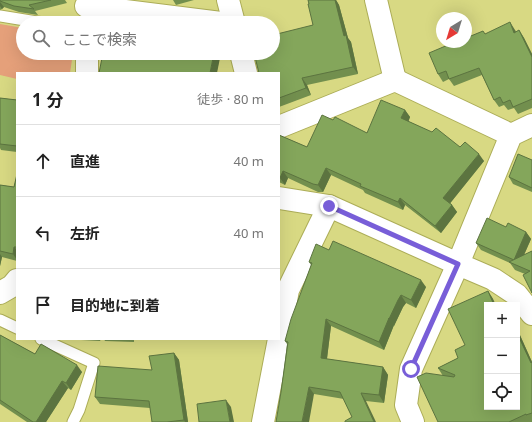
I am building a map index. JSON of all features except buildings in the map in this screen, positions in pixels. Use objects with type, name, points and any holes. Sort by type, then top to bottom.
[{"type":"street","points":[[228,0],[232,16]]},
{"type":"street","points":[[376,0],[396,80]]},
{"type":"street","points":[[86,10],[148,16]]},
{"type":"street","points":[[87,60],[87,72]]},
{"type":"street","points":[[243,60],[246,72]]},
{"type":"street","points":[[280,127],[396,80],[511,135]]},
{"type":"street","points":[[413,422],[406,405],[411,369],[458,264],[511,135],[532,125]]},
{"type":"street","points":[[280,198],[329,206],[493,279],[516,295],[532,314]]},
{"type":"street","points":[[280,333],[288,290],[329,206]]},
{"type":"street","points":[[0,293],[12,286],[16,281]]},
{"type":"street","points":[[263,422],[279,340]]},
{"type":"lane","points":[[0,16],[16,19]]},
{"type":"lane","points":[[0,320],[16,328]]},
{"type":"lane","points":[[43,340],[94,363],[79,410],[73,422]]},
{"type":"shaded area","points":[[0,24],[16,27],[16,60],[72,60],[70,72],[16,72],[16,79],[0,75]]},
{"type":"route","points":[[329,206],[458,264],[411,369]]}]
